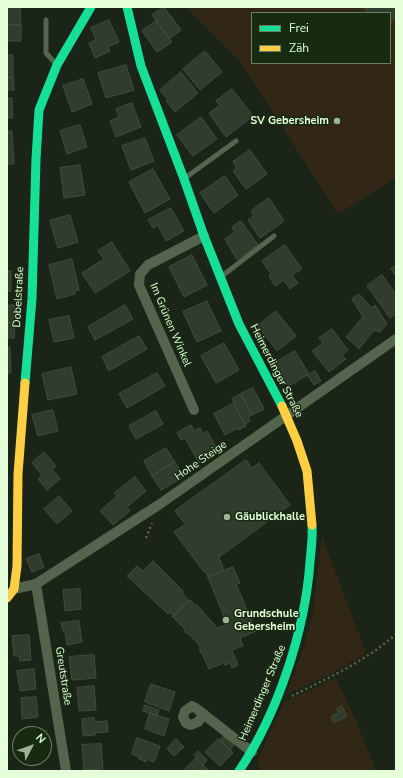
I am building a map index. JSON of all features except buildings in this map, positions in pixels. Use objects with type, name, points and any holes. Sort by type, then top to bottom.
[{"type":"street","name":"Dobelstraße","points":[[14,589],[17,566],[18,474],[32,299],[39,110],[57,65],[91,7]]},
{"type":"street","name":"Heimerdinger Straße","points":[[127,7],[141,66],[204,236],[240,324],[297,441],[307,471],[312,531],[308,588],[297,642],[276,700],[252,752],[239,771]]},
{"type":"street","name":"Im Grünen Winkel","points":[[194,410],[140,285],[140,274],[148,265],[204,236]]},
{"type":"street","name":"Hohe Steige","points":[[14,589],[36,584],[160,504],[396,339]]},
{"type":"street","name":"Greutstraße","points":[[36,584],[66,771]]},
{"type":"street","points":[[7,598],[14,589]]},
{"type":"street","name":"Heimerdinger Straße","points":[[204,714],[252,752]]},
{"type":"lane","points":[[46,20],[46,53],[57,65]]},
{"type":"lane","points":[[184,179],[236,141]]},
{"type":"lane","points":[[221,276],[274,236]]},
{"type":"path","points":[[295,694],[356,663],[396,634]]},
{"type":"shaded area","name":"SV Gebersheim","points":[[186,7],[396,7],[396,178],[338,214],[240,61]]},
{"type":"shaded area","points":[[322,536],[366,653],[332,673],[286,695],[305,644],[313,613]]},
{"type":"shaded area","points":[[336,678],[354,716],[376,771],[260,771],[257,762],[284,702]]},
{"type":"traffic: fast","points":[[25,383],[32,299],[39,110],[57,65],[91,7]]},
{"type":"traffic: fast","points":[[127,7],[141,66],[204,236],[239,324],[282,406]]},
{"type":"traffic: fast","points":[[239,771],[266,724],[277,698],[296,643],[307,588],[312,544],[312,525]]},
{"type":"traffic: slow","points":[[7,598],[14,589],[17,566],[18,474],[25,383]]},
{"type":"traffic: slow","points":[[282,406],[297,441],[307,471],[312,525]]},
{"type":"place","name":"SV Gebersheim","points":[[337,121]]},
{"type":"place","name":"Gäublickhalle","points":[[227,517]]},
{"type":"place","name":"Grundschule Gebersheim","points":[[226,620]]}]
